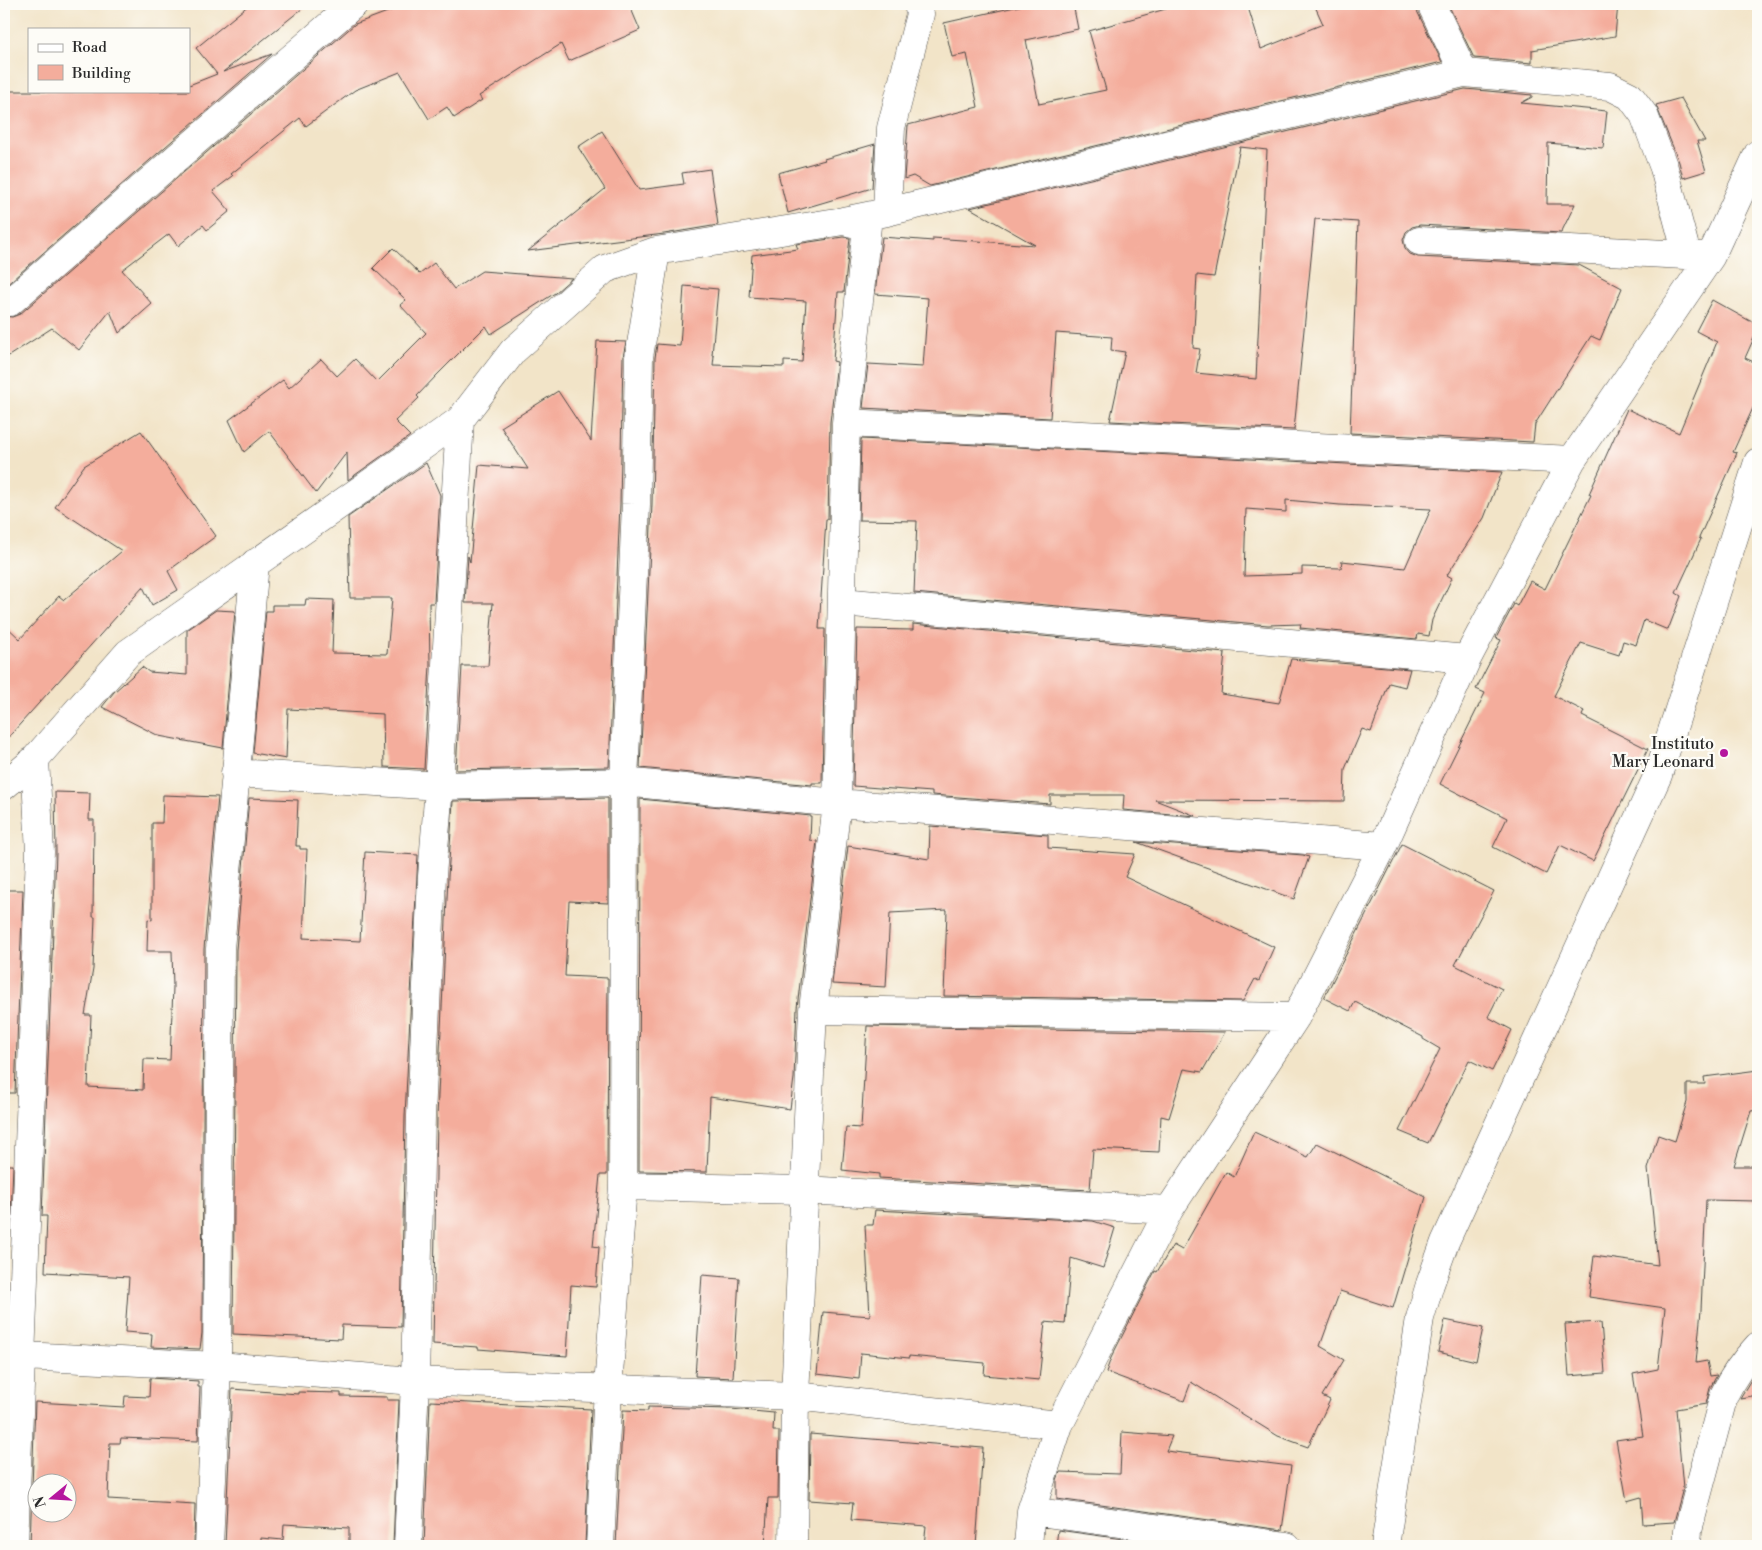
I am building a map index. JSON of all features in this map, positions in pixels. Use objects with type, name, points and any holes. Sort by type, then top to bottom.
[{"type":"street","points":[[10,302],[354,4]]},
{"type":"street","points":[[887,212],[892,128],[920,14],[918,4]]},
{"type":"street","points":[[1442,7],[1464,73]]},
{"type":"street","points":[[4,786],[36,759],[128,653],[460,420],[513,351],[605,269],[656,251],[843,221],[887,212],[1464,73],[1610,86],[1630,96],[1644,115],[1699,255]]},
{"type":"street","points":[[1028,1546],[1031,1511],[1059,1425],[1169,1210],[1296,1017],[1383,846],[1467,659],[1572,460],[1699,255],[1758,154]]},
{"type":"street","points":[[793,1546],[795,1396],[813,1010],[837,803],[846,423],[867,226],[843,221]]},
{"type":"street","points":[[1419,241],[1699,255]]},
{"type":"street","points":[[600,1546],[608,1388],[623,1186],[624,782],[636,504],[638,357],[656,251]]},
{"type":"street","points":[[408,1546],[415,1381],[422,1106],[432,876],[460,420]]},
{"type":"street","points":[[846,423],[1572,460]]},
{"type":"street","points":[[1385,1546],[1420,1318],[1430,1284],[1445,1242],[1658,775],[1758,462]]},
{"type":"street","points":[[209,1546],[217,1366],[220,949],[255,563]]},
{"type":"street","points":[[842,602],[1467,659]]},
{"type":"street","points":[[14,1546],[12,1355],[40,852],[36,759]]},
{"type":"street","points":[[235,773],[439,786],[624,782],[837,803],[1383,846]]},
{"type":"street","points":[[813,1010],[1296,1017]]},
{"type":"street","points":[[623,1186],[804,1190],[1169,1210]]},
{"type":"street","points":[[1687,1546],[1688,1530],[1724,1395],[1740,1367],[1758,1346]]},
{"type":"street","points":[[12,1355],[217,1366],[415,1381],[795,1396],[1059,1425]]},
{"type":"street","points":[[1031,1511],[1287,1546]]},
{"type":"building","points":[[250,4],[308,4],[223,72],[272,54],[4,287],[4,91],[190,92],[190,85],[217,74],[196,48]]},
{"type":"building","points":[[409,4],[629,4],[640,30],[569,61],[561,44],[479,96],[482,100],[454,118],[447,107],[429,119],[400,72],[355,90],[306,126],[300,118],[213,191],[230,211],[207,230],[203,225],[178,246],[169,234],[122,270],[152,304],[119,333],[110,311],[79,350],[52,328],[4,359],[4,316],[12,317],[20,314],[355,24]]},
{"type":"building","points":[[1028,4],[1073,4],[1078,29],[1026,40],[1039,104],[1106,90],[1089,31],[1183,4],[1247,4],[1261,49],[1323,24],[1314,4],[1416,4],[1417,11],[1442,62],[930,186],[913,176],[904,179],[908,125],[978,107],[967,54],[952,57],[944,23]]},
{"type":"building","points":[[1448,4],[1618,4],[1615,36],[1532,50],[1532,63],[1474,58]]},
{"type":"building","points":[[1465,89],[1532,95],[1532,97],[1521,103],[1607,111],[1603,148],[1548,143],[1547,204],[1575,204],[1561,233],[1420,225],[1412,227],[1406,232],[1403,240],[1405,248],[1410,254],[1418,257],[1579,265],[1622,288],[1600,340],[1591,336],[1535,424],[1533,442],[1350,433],[1358,222],[1315,219],[1294,430],[1110,421],[1125,352],[1111,350],[1112,337],[1056,333],[1050,418],[863,408],[868,364],[923,367],[928,298],[875,294],[882,237],[933,241],[933,238],[1035,245],[970,208]],"holes":[[[1240,147],[1267,150],[1256,379],[1196,373],[1200,349],[1193,348],[1197,275],[1214,277]]]},
{"type":"building","points":[[1681,98],[1705,141],[1697,141],[1706,171],[1683,178],[1679,162],[1656,105]]},
{"type":"building","points":[[602,131],[639,190],[684,184],[682,173],[710,169],[718,225],[664,234],[528,251],[605,189],[578,147]]},
{"type":"building","points":[[875,144],[872,188],[788,213],[778,173]]},
{"type":"building","points":[[843,237],[850,238],[844,292],[838,292],[833,361],[837,362],[830,422],[828,519],[826,519],[819,629],[825,629],[822,783],[812,783],[812,785],[640,768],[657,344],[680,346],[684,286],[718,289],[712,355],[714,356],[713,365],[784,367],[784,361],[802,362],[806,301],[749,297],[752,255],[798,249],[796,244]]},
{"type":"building","points":[[393,248],[420,274],[434,263],[454,289],[482,271],[572,278],[555,293],[491,334],[486,326],[395,421],[410,436],[348,480],[347,452],[316,493],[269,431],[244,452],[229,420],[283,380],[289,388],[321,359],[337,376],[355,359],[377,382],[426,333],[400,305],[406,300],[373,268]]},
{"type":"building","points":[[1712,300],[1750,321],[1758,322],[1758,329],[1745,358],[1758,364],[1758,397],[1733,452],[1737,453],[1676,593],[1681,596],[1668,630],[1644,620],[1636,645],[1623,641],[1619,655],[1581,643],[1554,696],[1584,711],[1582,716],[1648,749],[1593,861],[1560,845],[1546,874],[1493,847],[1507,818],[1440,784],[1485,693],[1476,689],[1501,640],[1496,638],[1514,604],[1517,606],[1530,581],[1545,589],[1591,495],[1589,494],[1627,409],[1679,433],[1717,342],[1696,331]]},
{"type":"building","points":[[597,341],[626,342],[623,357],[620,504],[609,767],[456,770],[462,666],[488,666],[493,603],[465,603],[468,556],[470,562],[479,465],[528,469],[501,427],[558,391],[591,441]]},
{"type":"building","points":[[141,431],[216,536],[168,571],[178,590],[152,605],[143,587],[4,742],[4,624],[20,639],[59,596],[64,600],[122,551],[55,507],[84,466]]},
{"type":"building","points":[[861,439],[1502,472],[1484,518],[1447,575],[1452,578],[1432,620],[1429,636],[1418,634],[1417,639],[1300,628],[1301,624],[1268,625],[914,593],[917,521],[859,520]],"holes":[[[1286,500],[1340,505],[1431,509],[1405,568],[1342,561],[1341,568],[1302,567],[1302,574],[1244,576],[1246,509],[1286,512]]]},
{"type":"building","points":[[426,463],[440,495],[434,603],[429,603],[430,665],[424,769],[384,767],[383,714],[288,709],[286,759],[253,753],[266,611],[272,611],[272,605],[305,605],[306,599],[334,600],[332,653],[387,654],[392,598],[350,598],[348,517]]},
{"type":"building","points":[[216,610],[235,611],[223,748],[159,736],[102,707],[114,692],[142,667],[149,672],[187,675],[187,630]]},
{"type":"building","points":[[913,624],[1225,653],[1221,694],[1279,703],[1291,659],[1410,669],[1405,687],[1389,683],[1371,732],[1362,729],[1345,769],[1344,801],[1155,800],[1196,816],[1123,810],[1124,795],[1050,795],[1050,804],[932,795],[932,792],[853,786],[857,629],[913,630]]},
{"type":"building","points":[[55,792],[90,793],[89,820],[94,820],[93,917],[95,917],[93,969],[85,1015],[91,1015],[88,1087],[143,1090],[144,1059],[170,1060],[173,987],[172,951],[147,951],[148,919],[152,920],[152,823],[162,823],[163,795],[218,797],[204,949],[202,1333],[200,1349],[151,1347],[152,1334],[125,1332],[129,1277],[45,1272],[47,1216],[42,1216],[56,853]]},
{"type":"building","points":[[249,798],[298,800],[296,846],[300,846],[300,849],[307,849],[303,938],[360,941],[365,852],[418,855],[405,1116],[401,1327],[342,1325],[341,1339],[233,1334],[236,950]]},
{"type":"building","points":[[608,798],[608,903],[569,901],[565,976],[608,978],[607,1175],[600,1175],[593,1246],[599,1247],[596,1287],[571,1285],[567,1356],[433,1344],[437,1117],[453,801]]},
{"type":"building","points":[[640,799],[811,816],[810,840],[817,841],[797,1008],[794,1078],[790,1109],[710,1097],[707,1172],[639,1171]]},
{"type":"building","points":[[930,826],[1048,835],[1048,848],[1135,854],[1125,877],[1274,947],[1259,981],[1255,979],[1243,1001],[944,996],[947,910],[890,913],[886,987],[832,984],[848,846],[929,859]]},
{"type":"building","points":[[1136,842],[1303,855],[1309,857],[1294,899]]},
{"type":"building","points":[[1402,844],[1494,891],[1455,965],[1502,989],[1488,1017],[1512,1030],[1492,1071],[1469,1060],[1428,1143],[1399,1131],[1440,1049],[1423,1039],[1423,1037],[1355,1002],[1350,1011],[1324,998]]},
{"type":"building","points":[[4,890],[23,890],[15,1093],[4,1093]]},
{"type":"building","points":[[867,1026],[1225,1032],[1202,1072],[1184,1069],[1169,1118],[1161,1116],[1159,1152],[1093,1149],[1090,1190],[879,1178],[879,1174],[842,1170],[846,1127],[861,1128]]},
{"type":"building","points":[[1758,1070],[1758,1110],[1751,1111],[1734,1166],[1758,1166],[1758,1201],[1706,1200],[1701,1310],[1696,1363],[1707,1361],[1710,1376],[1717,1375],[1710,1388],[1706,1404],[1676,1409],[1683,1488],[1674,1522],[1643,1524],[1641,1497],[1627,1501],[1616,1440],[1643,1436],[1633,1374],[1658,1369],[1665,1308],[1589,1297],[1594,1256],[1658,1265],[1648,1169],[1658,1135],[1675,1141],[1687,1102],[1687,1084],[1705,1084],[1704,1077]]},
{"type":"building","points":[[1254,1132],[1308,1157],[1317,1143],[1426,1197],[1393,1308],[1340,1291],[1320,1346],[1344,1360],[1322,1396],[1330,1400],[1308,1447],[1278,1436],[1191,1382],[1184,1401],[1106,1372],[1111,1358],[1155,1271],[1157,1272],[1173,1245],[1182,1250],[1226,1172],[1234,1177]]},
{"type":"building","points":[[4,1165],[13,1165],[11,1216],[4,1216]]},
{"type":"building","points":[[875,1210],[1093,1221],[1115,1228],[1103,1268],[1071,1258],[1065,1324],[1045,1322],[1039,1380],[984,1375],[985,1363],[861,1353],[859,1379],[817,1374],[823,1312],[870,1316],[865,1225],[873,1225]]},
{"type":"building","points":[[702,1275],[739,1278],[733,1378],[695,1376]]},
{"type":"building","points":[[1445,1320],[1483,1328],[1476,1361],[1438,1352]]},
{"type":"building","points":[[1601,1322],[1605,1373],[1569,1376],[1565,1324]]},
{"type":"building","points":[[1758,1371],[1758,1395],[1740,1398],[1752,1378]]},
{"type":"building","points":[[150,1378],[198,1381],[198,1387],[200,1387],[198,1441],[121,1438],[120,1443],[110,1443],[108,1499],[195,1504],[194,1546],[30,1546],[31,1522],[78,1522],[78,1472],[33,1472],[35,1402],[124,1407],[125,1396],[149,1397]]},
{"type":"building","points":[[232,1389],[298,1394],[298,1392],[341,1393],[341,1396],[387,1397],[387,1400],[399,1400],[393,1546],[349,1546],[349,1528],[284,1524],[283,1540],[261,1538],[261,1546],[225,1546]]},
{"type":"building","points":[[430,1401],[591,1409],[585,1546],[424,1546]]},
{"type":"building","points":[[648,1407],[731,1409],[774,1413],[773,1431],[779,1431],[778,1498],[768,1498],[765,1546],[616,1546],[623,1410],[648,1411]]},
{"type":"building","points":[[1122,1432],[1172,1436],[1166,1451],[1291,1466],[1282,1530],[1057,1499],[1057,1480],[1060,1472],[1120,1474]]},
{"type":"building","points":[[810,1434],[983,1448],[976,1546],[924,1546],[926,1526],[851,1520],[853,1503],[809,1500]]},
{"type":"building","points":[[1058,1530],[1173,1546],[1056,1546]]},
{"type":"place","name":"Instituto Mary Leonard","points":[[1724,753]]}]
